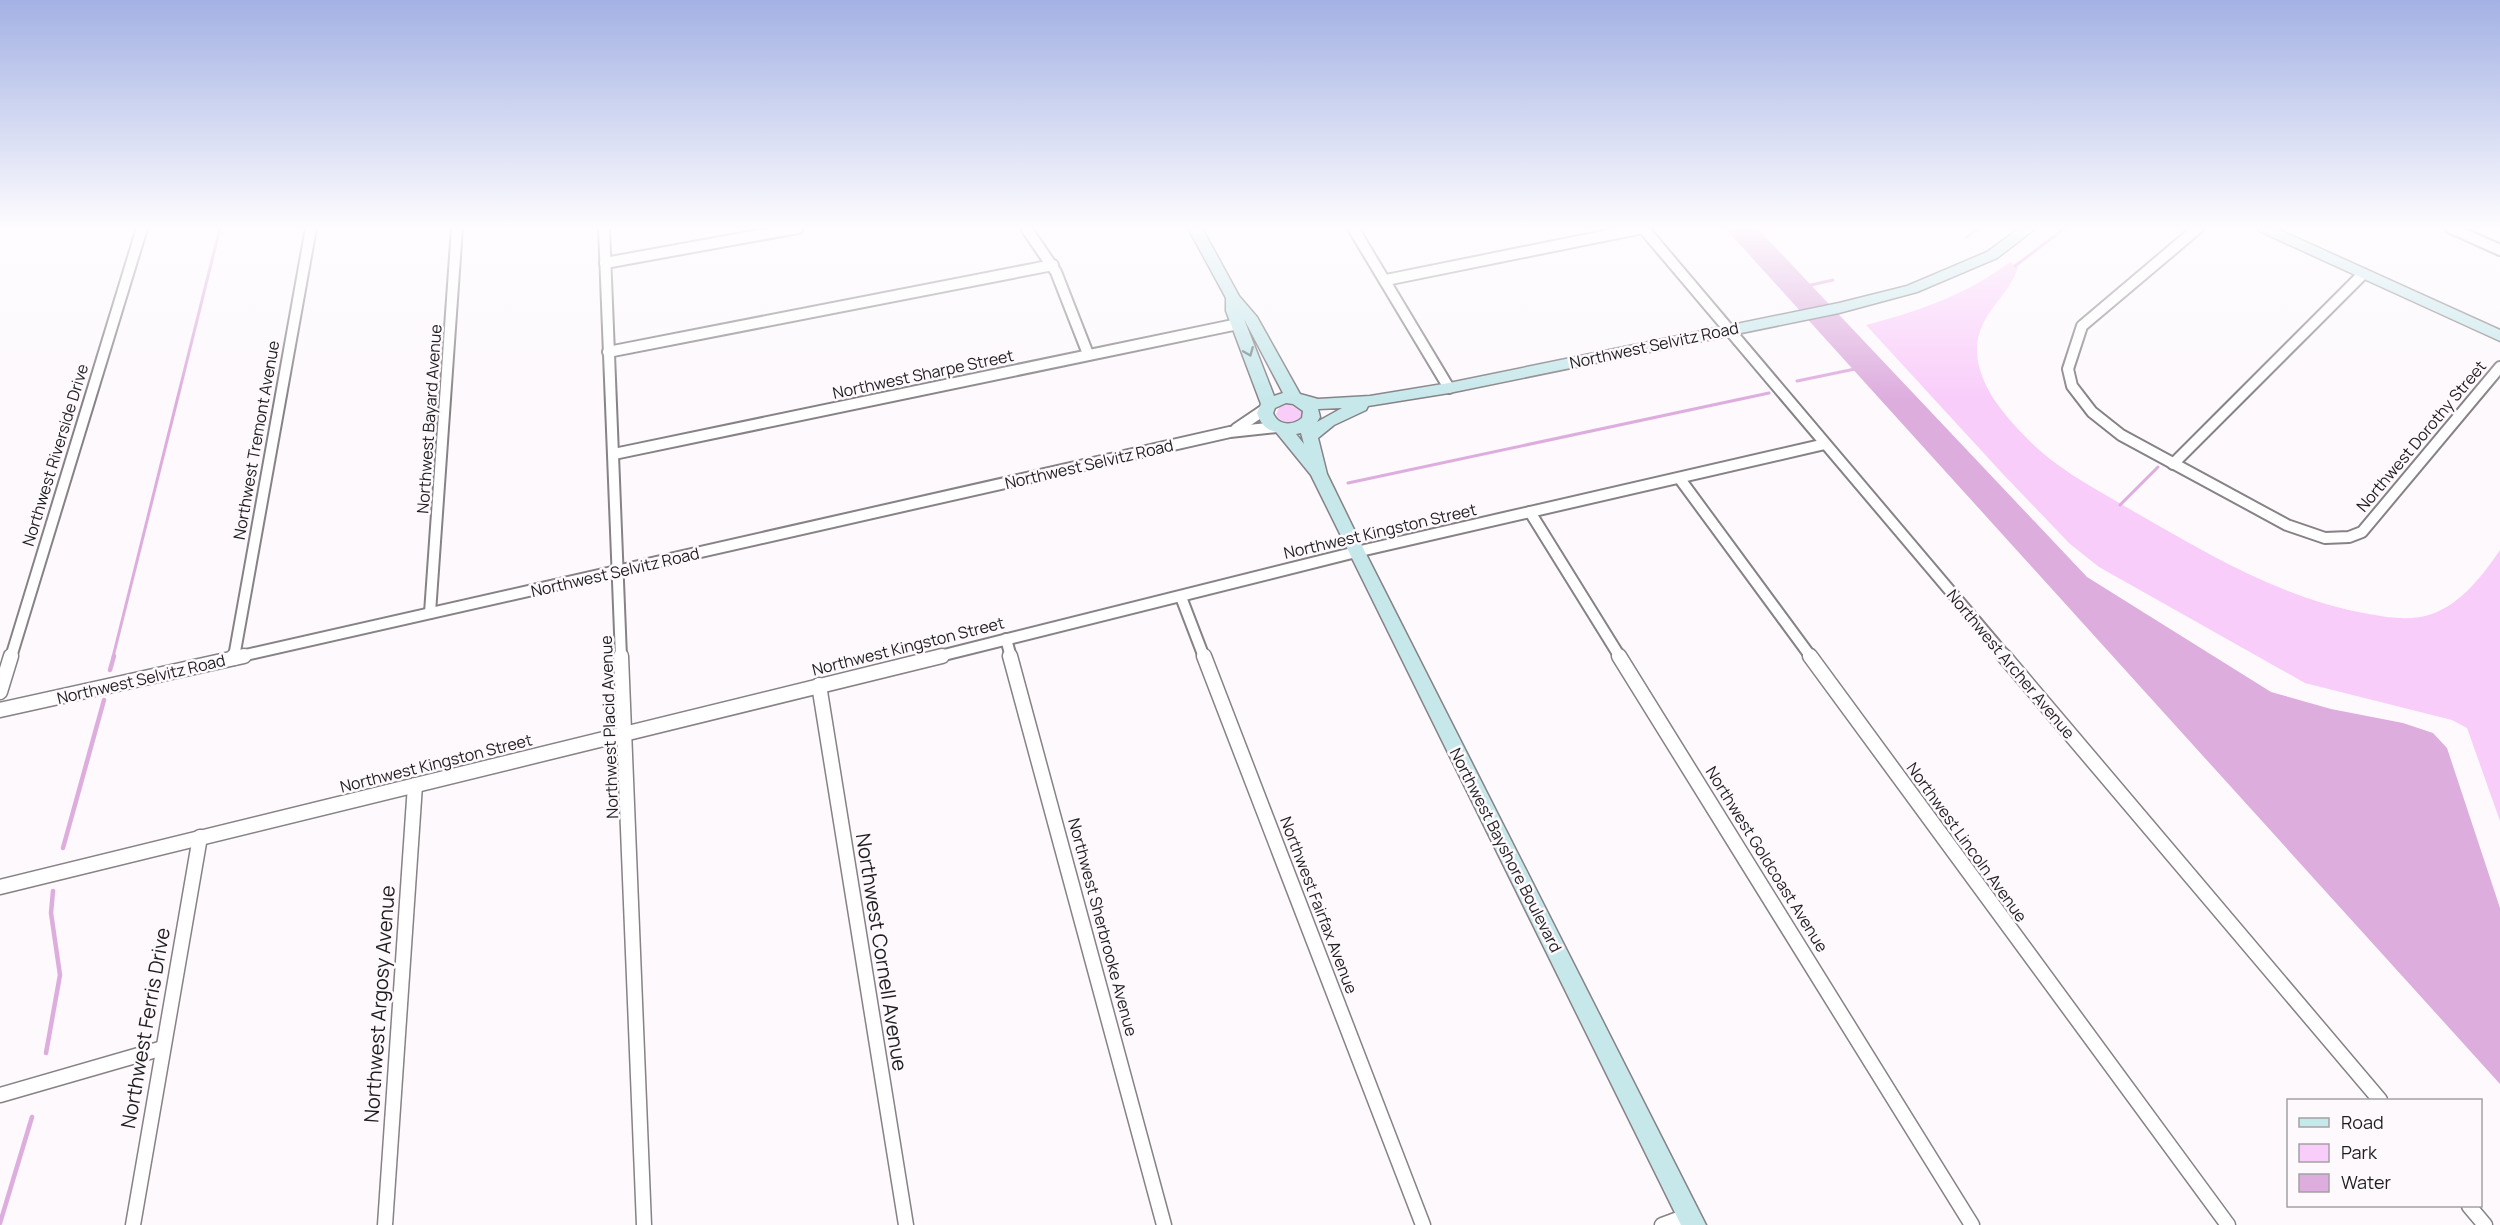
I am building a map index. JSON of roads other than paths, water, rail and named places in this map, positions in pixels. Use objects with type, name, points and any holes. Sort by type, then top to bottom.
[{"type":"main road","points":[[1226,285],[1233,298],[1250,317],[1298,400],[1312,412],[1310,427],[1280,428],[1266,417],[1268,406],[1233,311],[1233,298]]},
{"type":"main road","name":"Northwest Selvitz Road","points":[[1298,400],[1318,404],[1366,402],[1449,388],[1839,308],[1921,285]]},
{"type":"main road","points":[[2388,285],[2500,336]]},
{"type":"main road","points":[[1284,379],[1311,394],[1366,402]]},
{"type":"main road","points":[[1268,406],[1279,399],[1298,400]]},
{"type":"main road","name":"Northwest Selvitz Road","points":[[1310,427],[1366,402]]},
{"type":"main road","name":"Northwest Bayshore Boulevard","points":[[1310,427],[1319,474],[1356,552],[1692,1220]]},
{"type":"main road","name":"Northwest Bayshore Boulevard","points":[[1280,428],[1319,474]]},
{"type":"street","name":"Northwest Riverside Drive","points":[[0,692],[125,285]]},
{"type":"street","name":"Northwest Tremont Avenue","points":[[234,658],[301,285]]},
{"type":"street","name":"Northwest Bayard Avenue","points":[[430,613],[453,285]]},
{"type":"street","name":"Northwest Placid Avenue","points":[[606,285],[626,734],[644,1225]]},
{"type":"street","points":[[608,352],[950,285]]},
{"type":"street","points":[[1061,285],[1088,354]]},
{"type":"street","points":[[1389,285],[1449,388]]},
{"type":"street","name":"Northwest Archer Avenue","points":[[1691,285],[2378,1099]]},
{"type":"street","name":"Northwest Dorothy Street","points":[[2130,285],[2082,326],[2068,369],[2072,386],[2092,412],[2121,435],[2173,464],[2299,531],[2325,538],[2355,536],[2367,528],[2500,367]]},
{"type":"street","points":[[2173,464],[2352,285]]},
{"type":"street","name":"Northwest Sharpe Street","points":[[614,454],[1238,324]]},
{"type":"street","name":"Northwest Selvitz Road","points":[[1230,432],[1268,406]]},
{"type":"street","name":"Northwest Selvitz Road","points":[[0,710],[619,572],[1230,432],[1280,428]]},
{"type":"street","name":"Northwest Kingston Street","points":[[0,887],[1356,552],[1825,444]]},
{"type":"street","name":"Northwest Lincoln Avenue","points":[[1680,479],[2228,1225]]},
{"type":"street","name":"Northwest Goldcoast Avenue","points":[[1530,512],[1972,1225]]},
{"type":"street","name":"Northwest Fairfax Avenue","points":[[1181,597],[1423,1225]]},
{"type":"street","name":"Northwest Sherbrooke Avenue","points":[[1006,639],[1164,1225]]},
{"type":"street","name":"Northwest Cornell Avenue","points":[[819,685],[906,1225]]},
{"type":"street","name":"Northwest Argosy Avenue","points":[[385,1225],[415,785]]},
{"type":"street","name":"Northwest Ferris Drive","points":[[133,1225],[200,837]]},
{"type":"street","points":[[0,1095],[163,1048]]},
{"type":"street","points":[[2470,1207],[2485,1225]]},
{"type":"street","points":[[1662,1225],[1692,1220]]},
{"type":"water","points":[[1777,285],[1811,285],[2087,577],[2271,692],[2331,709],[2403,723],[2433,733],[2447,748],[2500,908],[2500,1084]]},
{"type":"waterway","points":[[113,657],[206,285]]},
{"type":"waterway","points":[[1797,381],[1855,369]]},
{"type":"waterway","points":[[1348,483],[1769,393]]},
{"type":"waterway","points":[[2120,505],[2158,467]]},
{"type":"waterway","points":[[110,670],[114,656]]},
{"type":"waterway","points":[[63,848],[104,700]]},
{"type":"waterway","points":[[46,1053],[60,975],[51,913],[53,891]]},
{"type":"waterway","points":[[0,1223],[32,1117]]}]
